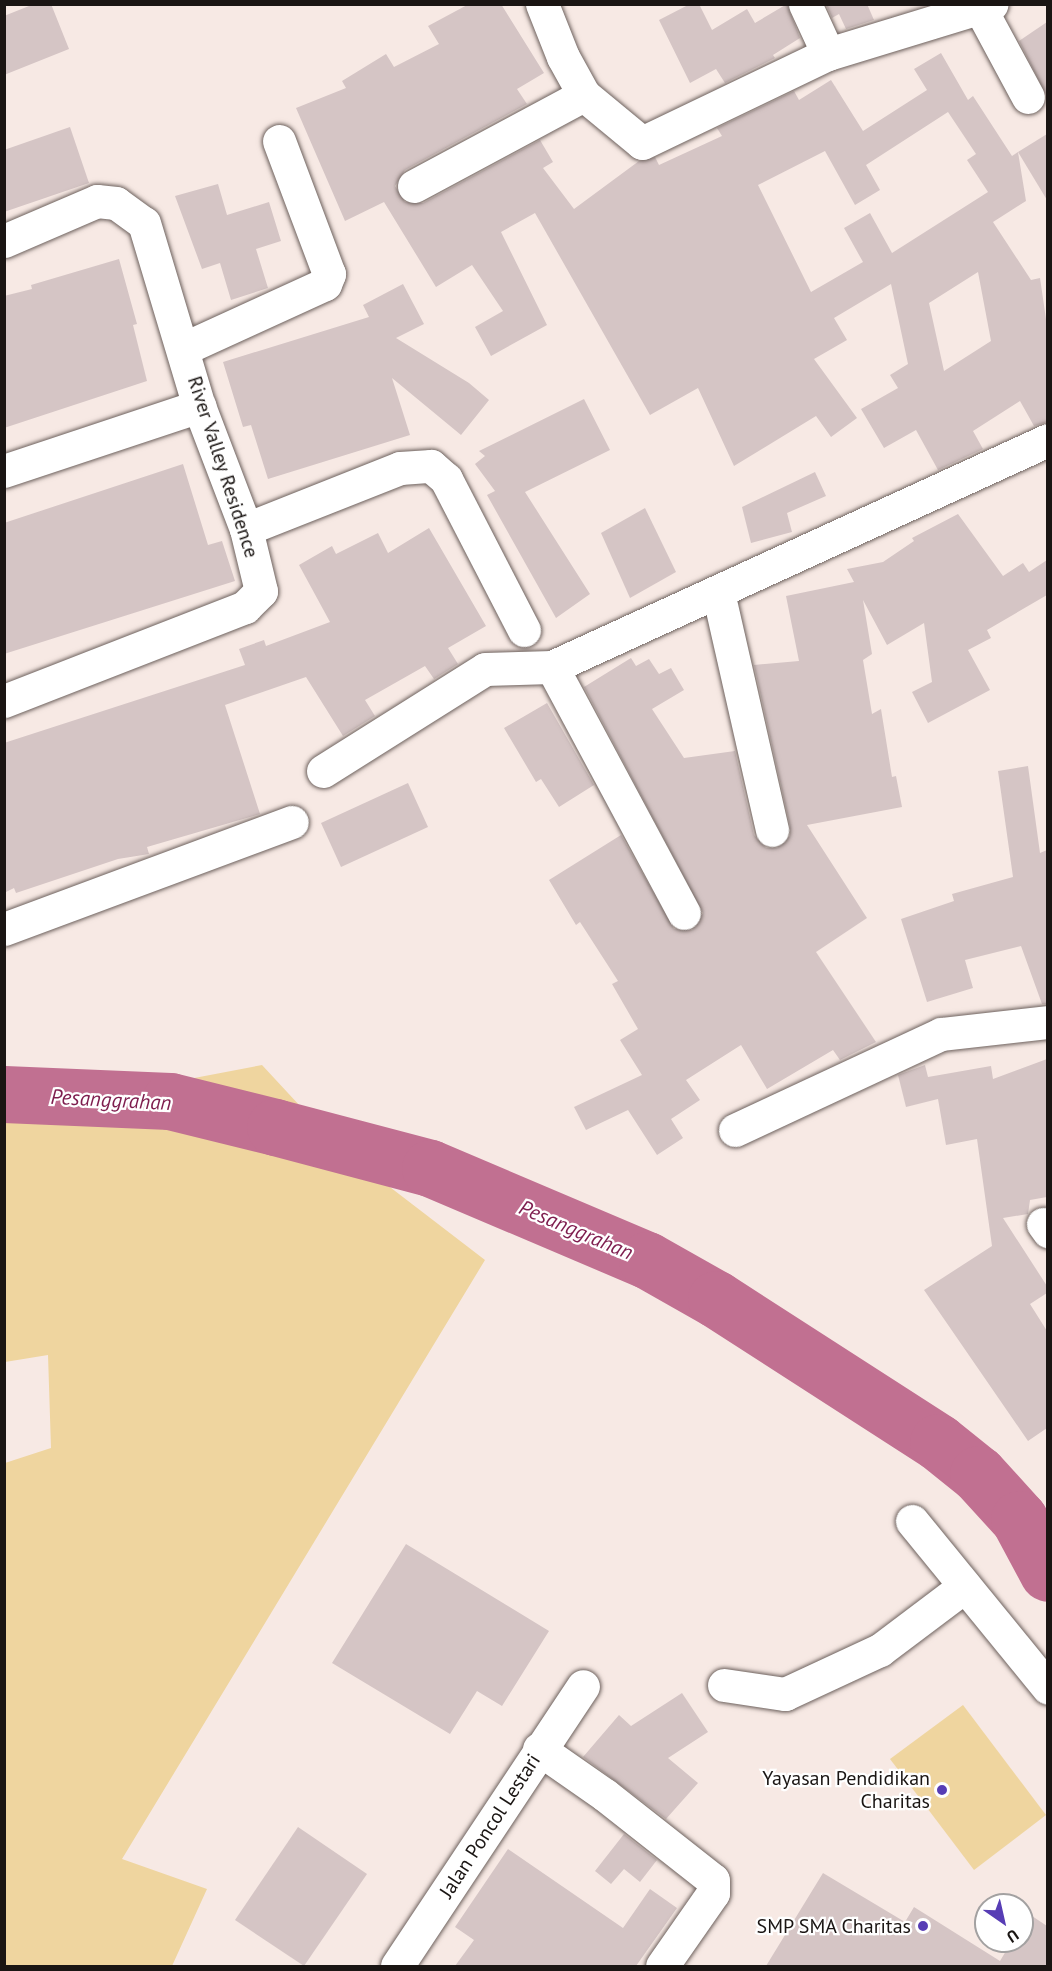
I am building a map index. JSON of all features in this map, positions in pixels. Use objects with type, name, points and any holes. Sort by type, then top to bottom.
[{"type":"street","points":[[542,4],[563,57],[584,95],[642,143],[828,54],[986,6],[1028,97]]},
{"type":"street","points":[[805,4],[828,54]]},
{"type":"street","points":[[414,186],[584,95]]},
{"type":"street","points":[[184,348],[325,284],[329,274],[279,141]]},
{"type":"street","name":"River Valley Residence","points":[[4,241],[97,201],[116,203],[132,211],[144,223],[200,406],[246,529],[261,584],[255,601],[4,701]]},
{"type":"street","points":[[4,471],[200,406]]},
{"type":"street","points":[[323,771],[485,669],[552,667],[1047,440]]},
{"type":"street","points":[[246,529],[400,468],[431,466],[446,479],[524,630]]},
{"type":"street","points":[[718,592],[772,831]]},
{"type":"street","points":[[552,667],[684,913]]},
{"type":"street","points":[[4,928],[292,822]]},
{"type":"street","points":[[735,1130],[940,1034],[1047,1022]]},
{"type":"street","points":[[912,1521],[1047,1688]]},
{"type":"street","points":[[723,1685],[785,1694],[880,1650],[965,1586]]},
{"type":"street","name":"Jalan Poncol Lestari","points":[[397,1966],[538,1749],[583,1686]]},
{"type":"street","points":[[538,1749],[605,1795],[713,1880],[713,1893],[662,1966]]},
{"type":"shaded area","points":[[262,1065],[339,1148],[485,1260],[122,1859],[207,1889],[172,1966],[5,1966],[5,1463],[51,1448],[48,1355],[5,1362],[5,1114]]},
{"type":"shaded area","points":[[963,1705],[1046,1815],[974,1870],[890,1759]]},
{"type":"building","points":[[34,4],[51,4],[69,49],[4,75],[4,16]]},
{"type":"building","points":[[469,4],[501,4],[544,73],[517,89],[527,104],[405,170],[395,186],[405,202],[423,203],[540,140],[553,162],[543,168],[574,209],[639,161],[655,157],[659,165],[722,136],[717,128],[794,91],[799,100],[831,80],[863,131],[927,90],[914,69],[941,53],[968,100],[973,96],[1012,156],[1018,152],[1026,201],[993,222],[1031,280],[1040,278],[1047,326],[1047,422],[1034,426],[1020,401],[973,431],[983,449],[938,470],[916,430],[884,448],[861,409],[898,388],[890,375],[908,364],[891,284],[834,318],[847,340],[814,359],[857,418],[831,437],[816,416],[734,466],[698,388],[650,415],[535,213],[501,232],[547,325],[491,356],[475,327],[503,311],[472,265],[436,287],[384,202],[345,221],[296,108],[346,88],[342,81],[386,54],[394,67],[439,44],[428,26]],"holes":[[[948,112],[976,154],[967,160],[988,192],[892,253],[870,213],[844,228],[863,262],[811,292],[758,185],[825,151],[855,205],[880,190],[866,165]],[[978,272],[991,341],[944,371],[929,303]]]},
{"type":"building","points":[[690,4],[699,4],[712,30],[747,9],[755,23],[787,4],[800,38],[773,55],[775,58],[725,83],[716,69],[690,83],[659,20]]},
{"type":"building","points":[[826,4],[867,4],[874,20],[846,29],[839,14],[832,18]]},
{"type":"building","points":[[1047,22],[1047,97],[1019,41]]},
{"type":"building","points":[[70,127],[89,183],[4,212],[4,150]]},
{"type":"building","points":[[1047,134],[1047,200],[1018,152]]},
{"type":"building","points":[[218,184],[227,215],[269,202],[281,241],[256,249],[268,288],[231,300],[220,263],[202,269],[175,196]]},
{"type":"building","points":[[119,259],[137,324],[133,325],[147,381],[4,428],[4,296],[32,289],[31,285]]},
{"type":"building","points":[[403,284],[424,324],[396,338],[469,383],[489,400],[461,435],[392,378],[410,435],[268,479],[251,425],[243,427],[223,362],[369,317],[363,305]]},
{"type":"building","points":[[584,399],[610,450],[525,492],[590,594],[556,618],[487,495],[495,491],[475,464],[485,456],[479,451]]},
{"type":"building","points":[[183,464],[208,545],[222,541],[235,581],[4,654],[4,523]]},
{"type":"building","points":[[815,472],[826,496],[787,513],[792,532],[751,543],[742,507]]},
{"type":"building","points":[[645,508],[676,572],[630,598],[601,533]]},
{"type":"building","points":[[958,514],[1003,576],[1023,563],[1029,572],[1047,560],[1047,595],[987,630],[991,638],[968,650],[990,690],[928,723],[912,692],[932,682],[924,623],[887,645],[863,600],[872,654],[863,660],[872,714],[881,709],[892,777],[896,776],[902,807],[807,825],[867,918],[816,952],[876,1042],[840,1060],[833,1050],[767,1089],[741,1045],[686,1080],[700,1100],[671,1119],[683,1138],[657,1155],[628,1110],[586,1130],[574,1107],[642,1075],[620,1040],[638,1029],[612,984],[618,981],[580,922],[576,925],[549,880],[621,835],[674,929],[692,930],[703,913],[584,687],[631,658],[636,666],[649,659],[659,674],[671,668],[684,690],[652,709],[684,758],[735,751],[754,835],[766,848],[777,848],[790,836],[790,826],[754,665],[799,661],[786,596],[854,582],[847,569],[883,562],[914,541],[912,538]]},
{"type":"building","points":[[429,528],[486,626],[448,648],[458,664],[434,679],[425,666],[365,700],[375,716],[343,736],[306,677],[225,705],[260,814],[147,847],[149,854],[118,859],[16,893],[14,888],[4,893],[4,743],[245,665],[239,649],[264,640],[266,646],[330,622],[299,565],[332,546],[336,554],[378,533],[388,553]]},
{"type":"building","points":[[547,703],[594,785],[559,807],[541,779],[536,782],[504,728]]},
{"type":"building","points":[[1028,766],[1040,853],[1047,850],[1047,1004],[1042,1004],[1021,946],[965,960],[973,988],[927,1002],[901,919],[954,901],[952,894],[1013,877],[998,771]]},
{"type":"building","points":[[408,783],[428,827],[341,867],[321,823]]},
{"type":"building","points":[[1047,1059],[1047,1197],[1030,1200],[1028,1214],[1003,1218],[1047,1286],[1047,1293],[1030,1304],[1047,1331],[1047,1428],[1028,1441],[924,1290],[992,1246],[977,1139],[946,1145],[938,1099],[906,1107],[898,1075],[925,1065],[928,1077],[991,1066],[993,1079]]},
{"type":"building","points":[[406,1544],[549,1631],[502,1706],[477,1691],[450,1734],[332,1663]]},
{"type":"building","points":[[682,1693],[708,1732],[668,1758],[698,1783],[666,1819],[583,1757],[619,1715],[631,1726]]},
{"type":"building","points":[[298,1827],[367,1874],[304,1966],[235,1920]]},
{"type":"building","points":[[624,1834],[657,1860],[640,1882],[624,1869],[611,1884],[595,1871]]},
{"type":"building","points":[[508,1849],[623,1928],[650,1889],[677,1908],[636,1966],[455,1966],[474,1940],[455,1927]]},
{"type":"building","points":[[823,1873],[905,1922],[914,1907],[974,1945],[974,1953],[987,1953],[1000,1961],[1005,1953],[1034,1953],[1034,1917],[1047,1926],[1047,1966],[766,1966]]},
{"type":"waterway","name":"Pesanggrahan","points":[[4,1094],[170,1101],[275,1127],[430,1168],[647,1260],[716,1299],[938,1442],[978,1474],[1019,1519],[1048,1573]]},
{"type":"place","name":"Yayasan Pendidikan Charitas","points":[[942,1790]]},
{"type":"place","name":"SMP SMA Charitas","points":[[923,1926]]}]
